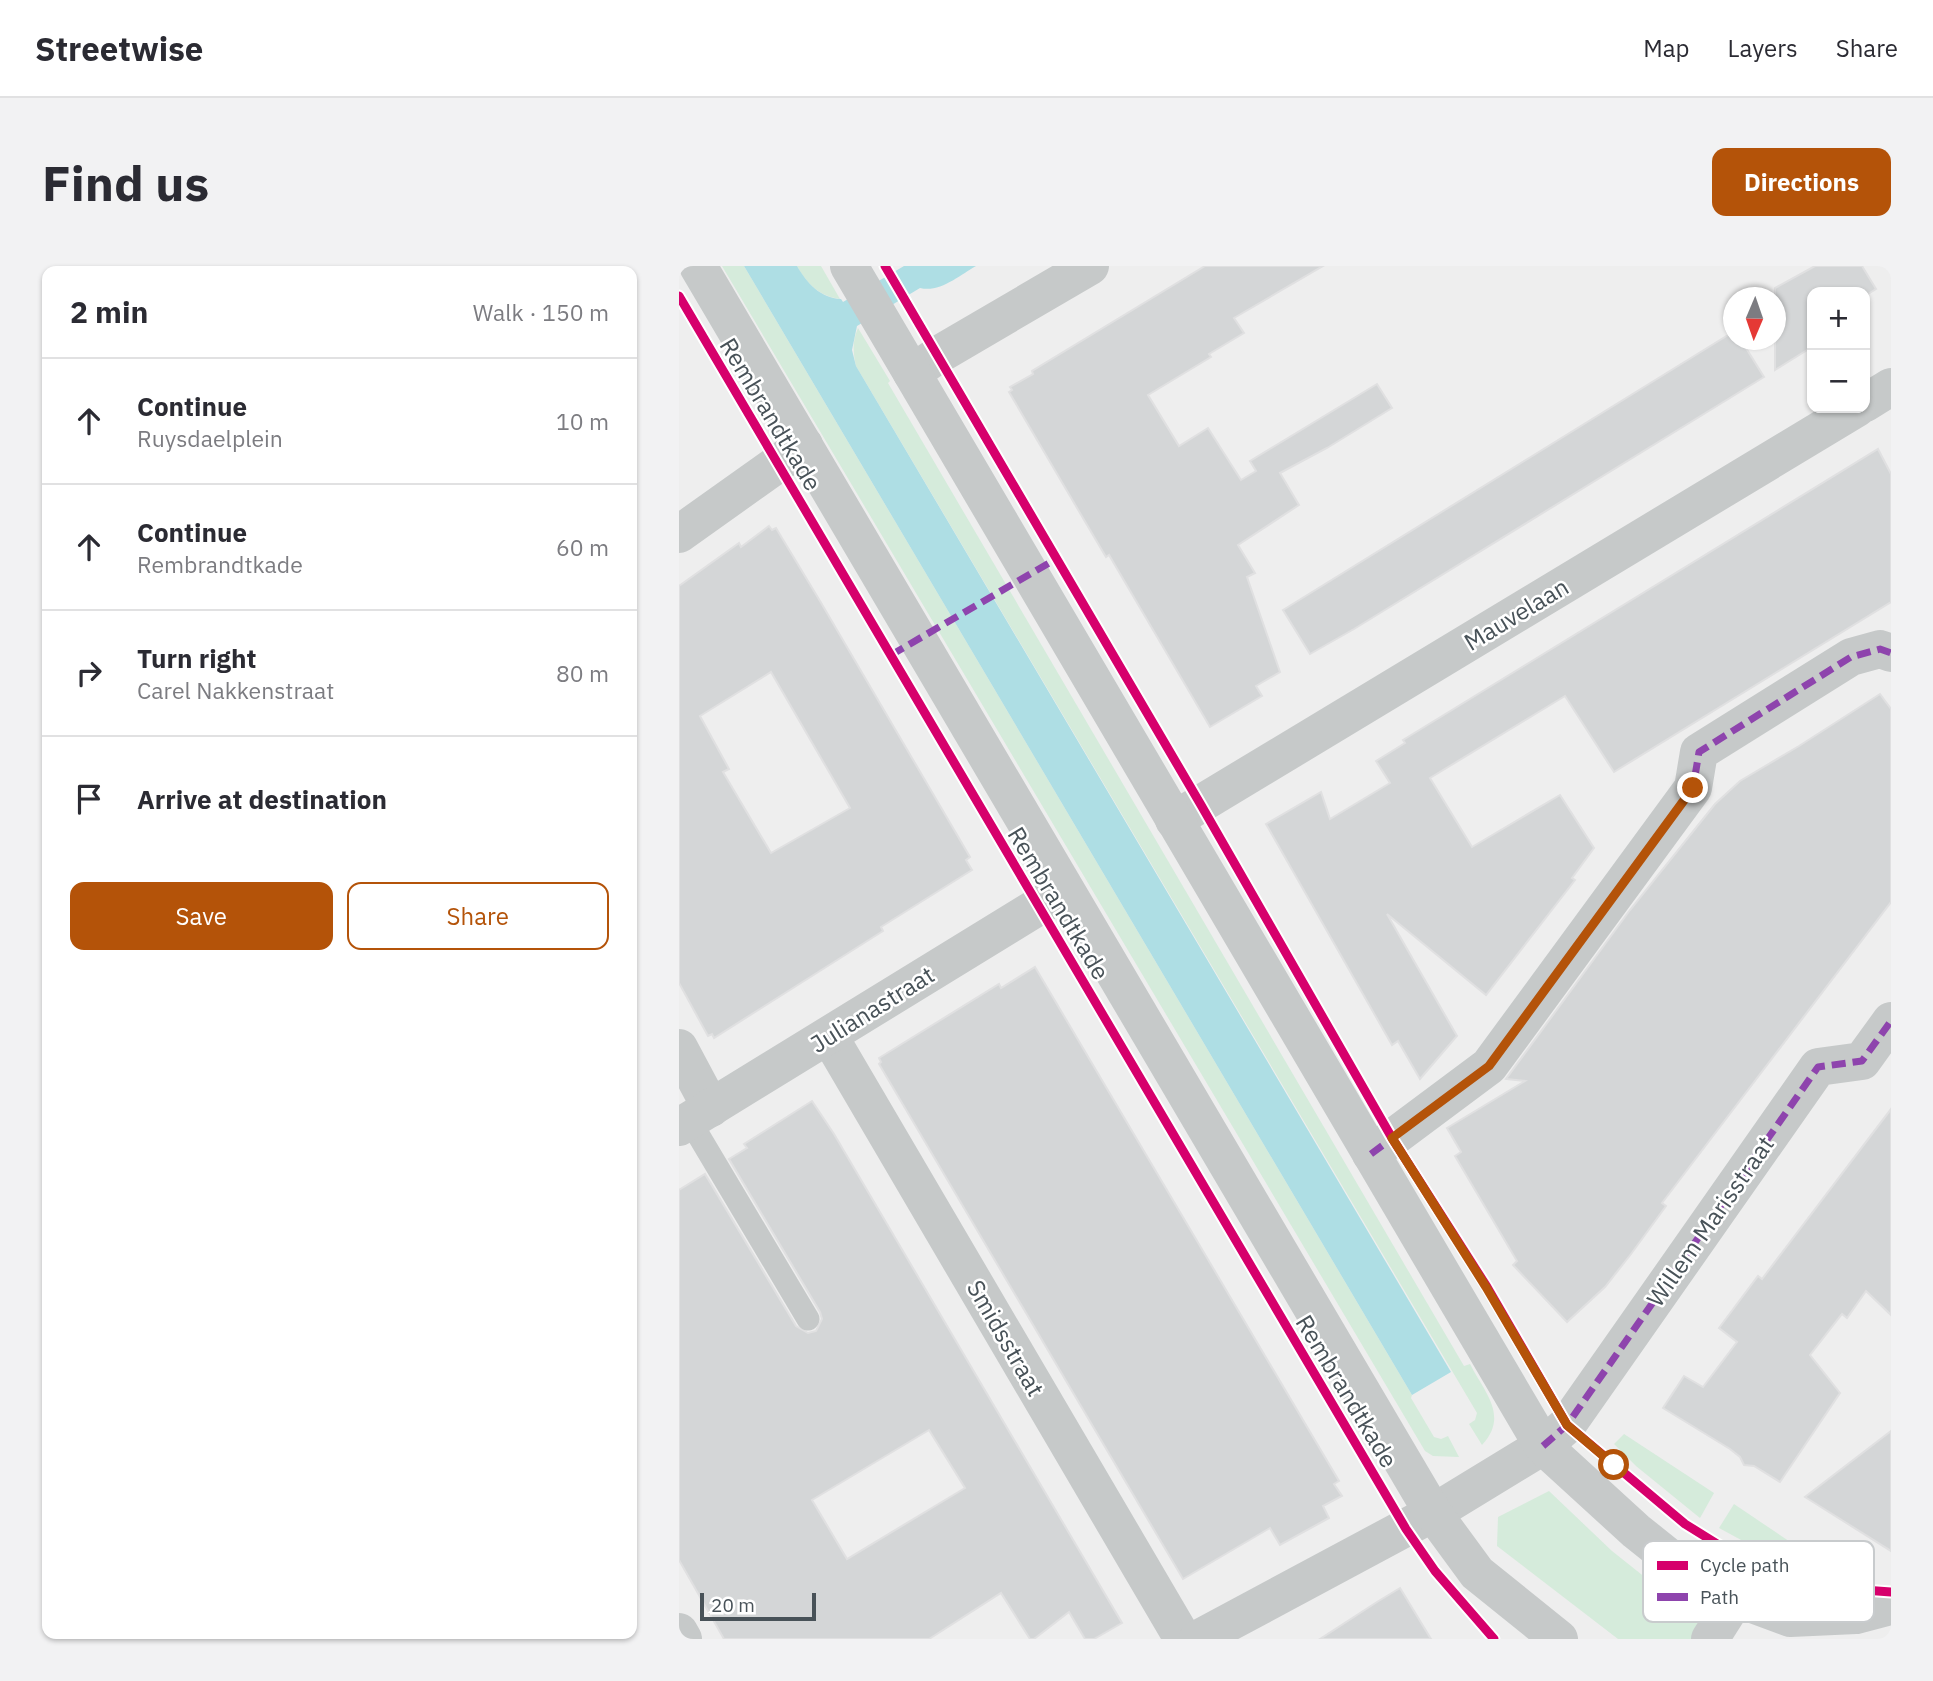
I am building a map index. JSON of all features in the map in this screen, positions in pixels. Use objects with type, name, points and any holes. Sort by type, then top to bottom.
[{"type":"street","name":"Rembrandtkade","points":[[698,266],[1433,1513],[1477,1573],[1559,1639]]},
{"type":"street","points":[[912,373],[1090,266]]},
{"type":"street","points":[[854,275],[1543,1446],[1648,1541]]},
{"type":"street","points":[[1870,400],[1891,387]]},
{"type":"street","name":"Mauvelaan","points":[[1174,820],[1849,413]]},
{"type":"street","points":[[679,534],[804,445]]},
{"type":"street","points":[[1371,1154],[1489,1066],[1693,788],[1699,752],[1851,657],[1880,649],[1891,653]]},
{"type":"street","name":"Julianastraat","points":[[693,1119],[1065,890]]},
{"type":"street","name":"Willem Marisstraat","points":[[1204,1637],[1433,1513],[1543,1446],[1567,1425],[1818,1067],[1862,1061],[1891,1021]]},
{"type":"street","name":"Smidsstraat","points":[[829,1036],[1204,1637]]},
{"type":"street","points":[[679,1048],[693,1119]]},
{"type":"street","points":[[1874,1610],[1891,1606]]},
{"type":"street","points":[[1710,1639],[1721,1622]]},
{"type":"street","points":[[679,1632],[683,1639]]},
{"type":"lane","points":[[693,1119],[808,1320]]},
{"type":"green space","points":[[722,266],[744,266],[1412,1395],[1411,1398],[1434,1437],[1441,1439],[1448,1436],[1459,1457],[1433,1456],[1425,1451]]},
{"type":"green space","points":[[797,266],[821,266],[840,299],[814,288]]},
{"type":"green space","points":[[858,328],[1464,1366],[1470,1364],[1488,1395],[1494,1424],[1482,1445],[1469,1424],[1475,1420],[1477,1413],[856,366],[854,347]]},
{"type":"green space","points":[[1624,1434],[1714,1493],[1700,1518],[1636,1466],[1614,1444]]},
{"type":"green space","points":[[1549,1491],[1612,1551],[1643,1576],[1643,1622],[1701,1622],[1705,1625],[1699,1639],[1618,1639],[1497,1546],[1498,1517]]},
{"type":"green space","points":[[1734,1504],[1789,1541],[1743,1541],[1719,1528]]},
{"type":"water","points":[[744,266],[797,266],[820,293],[843,302],[904,266],[976,266],[942,286],[920,288],[857,326],[852,350],[856,366],[1451,1372],[1412,1395]]},
{"type":"building","points":[[1205,266],[1323,266],[1234,318],[1244,333],[1209,354],[1211,357],[1148,395],[1179,446],[1208,428],[1241,480],[1256,471],[1250,461],[1377,384],[1392,408],[1280,473],[1299,505],[1238,545],[1255,573],[1247,577],[1280,672],[1256,686],[1262,696],[1210,727],[1009,392],[1012,390],[1010,387],[1033,374],[1032,371]]},
{"type":"building","points":[[1815,266],[1862,266],[1876,289],[1870,293],[1870,287],[1807,287],[1807,350],[1775,370],[1775,350],[1786,350],[1786,287],[1777,287]]},
{"type":"building","points":[[1723,338],[1723,350],[1747,350],[1764,377],[1310,654],[1283,610]]},
{"type":"building","points":[[1878,449],[1891,474],[1891,602],[1614,772],[1565,696],[1430,778],[1472,847],[1560,795],[1594,848],[1572,878],[1575,880],[1486,995],[1387,914],[1457,1036],[1420,1079],[1398,1041],[1392,1045],[1266,824],[1321,792],[1330,819],[1390,783],[1376,761],[1405,743],[1403,740]]},
{"type":"building","points":[[769,526],[772,530],[776,528],[970,857],[966,860],[972,870],[881,927],[883,931],[714,1038],[712,1034],[708,1036],[679,983],[679,586],[739,543],[741,547]],"holes":[[[771,672],[850,808],[771,853],[723,772],[729,769],[700,716]]]},
{"type":"building","points":[[1880,694],[1891,709],[1891,902],[1662,1203],[1666,1206],[1631,1254],[1605,1287],[1567,1322],[1513,1265],[1517,1261],[1455,1156],[1461,1152],[1447,1128],[1525,1081],[1506,1079],[1630,910],[1715,804],[1740,781]]},
{"type":"building","points":[[1035,967],[1339,1481],[1334,1484],[1342,1496],[1323,1506],[1329,1518],[1280,1545],[1270,1528],[1183,1579],[879,1064],[879,1058],[999,984],[1001,988]]},
{"type":"building","points":[[812,1101],[1122,1623],[1094,1639],[1085,1639],[1069,1612],[1034,1639],[1030,1639],[1001,1593],[929,1639],[724,1639],[679,1560],[679,1190],[705,1174],[796,1326],[808,1333],[816,1331],[822,1319],[729,1159],[747,1148],[744,1144]],"holes":[[[929,1430],[965,1488],[847,1559],[812,1500]]]},
{"type":"building","points":[[1891,1109],[1891,1315],[1866,1291],[1847,1318],[1842,1314],[1810,1355],[1840,1393],[1780,1482],[1754,1466],[1744,1465],[1740,1457],[1730,1449],[1663,1408],[1684,1376],[1703,1387],[1737,1342],[1719,1328],[1758,1276],[1762,1279]]},
{"type":"building","points":[[1891,1431],[1891,1551],[1805,1497]]},
{"type":"building","points":[[1400,1588],[1431,1639],[1320,1639],[1377,1602]]},
{"type":"marked path","points":[[891,655],[1056,559]]},
{"type":"marked path","points":[[1371,1154],[1489,1066],[1693,788],[1699,752],[1851,657],[1880,649],[1891,653]]},
{"type":"marked path","points":[[1543,1446],[1567,1425],[1818,1067],[1862,1061],[1891,1021]]},
{"type":"cycle path","points":[[885,266],[1201,805],[1392,1138],[1487,1287],[1567,1425],[1685,1524],[1712,1541]]},
{"type":"cycle path","points":[[679,296],[1406,1529],[1435,1571],[1494,1639]]},
{"type":"cycle path","points":[[1874,1591],[1891,1592]]},
{"type":"route","points":[[1614,1465],[1567,1425],[1486,1287],[1392,1138],[1489,1066],[1693,788]]}]
